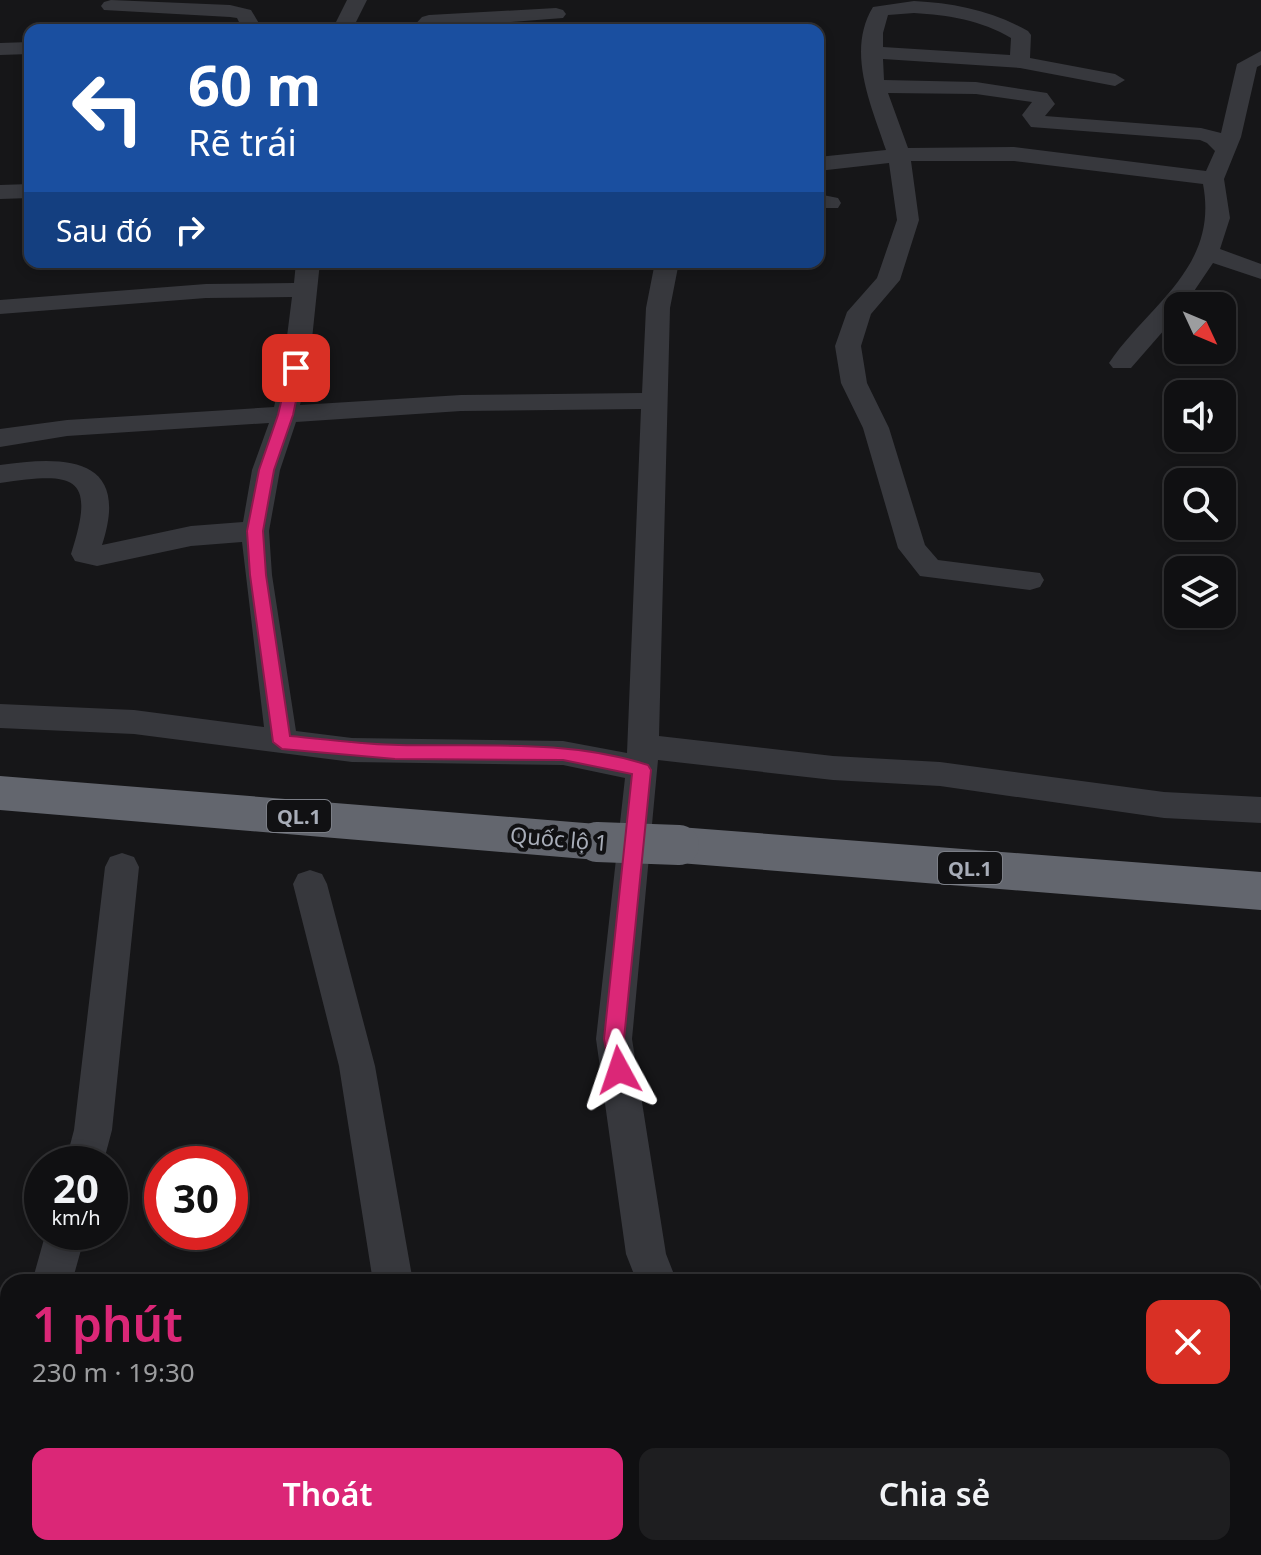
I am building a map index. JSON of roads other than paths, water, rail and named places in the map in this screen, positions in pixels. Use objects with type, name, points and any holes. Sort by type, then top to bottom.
[{"type":"highway","name":"Quốc lộ 1","points":[[0,793],[597,842],[679,845],[1261,891]]},
{"type":"street","points":[[345,24],[357,0]]},
{"type":"street","points":[[426,24],[429,21],[562,18],[540,0]]},
{"type":"street","points":[[104,24],[112,3],[230,11],[244,14],[250,24]]},
{"type":"street","points":[[1020,62],[1021,35],[1005,24],[988,18],[910,8],[894,7],[880,11],[871,52],[875,86],[899,155],[908,220],[888,280],[859,312],[848,346],[854,383],[876,428],[912,548],[930,569],[1030,580]]},
{"type":"street","points":[[0,49],[24,48]]},
{"type":"street","points":[[871,52],[1020,62],[1115,80]]},
{"type":"street","points":[[1122,363],[1154,329],[1208,253],[1219,220],[1213,179],[1226,150],[1247,64],[1261,57]]},
{"type":"street","points":[[875,86],[976,88],[1040,97],[1044,104],[1033,115],[1039,122],[1201,134],[1215,138],[1226,150]]},
{"type":"street","points":[[824,163],[899,155],[1014,154],[1213,179]]},
{"type":"street","points":[[0,192],[24,191]]},
{"type":"street","points":[[1208,253],[1261,272]]},
{"type":"street","points":[[654,1274],[646,1254],[614,1039],[642,758],[658,308],[666,268]]},
{"type":"street","points":[[0,307],[206,291],[307,276],[296,368],[285,415],[266,470],[255,531],[258,575],[282,742]]},
{"type":"street","points":[[0,438],[67,428],[461,403],[654,401]]},
{"type":"street","points":[[0,474],[47,470],[77,472],[89,482],[96,497],[96,517],[85,554],[97,556],[191,536],[255,531]]},
{"type":"street","points":[[0,716],[134,722],[205,729],[282,742],[395,752],[563,753],[599,758],[940,774],[1164,805],[1261,810]]},
{"type":"street","points":[[89,1146],[122,867]]},
{"type":"street","points":[[310,884],[357,1066],[392,1274]]},
{"type":"street","points":[[54,1274],[61,1250]]}]
